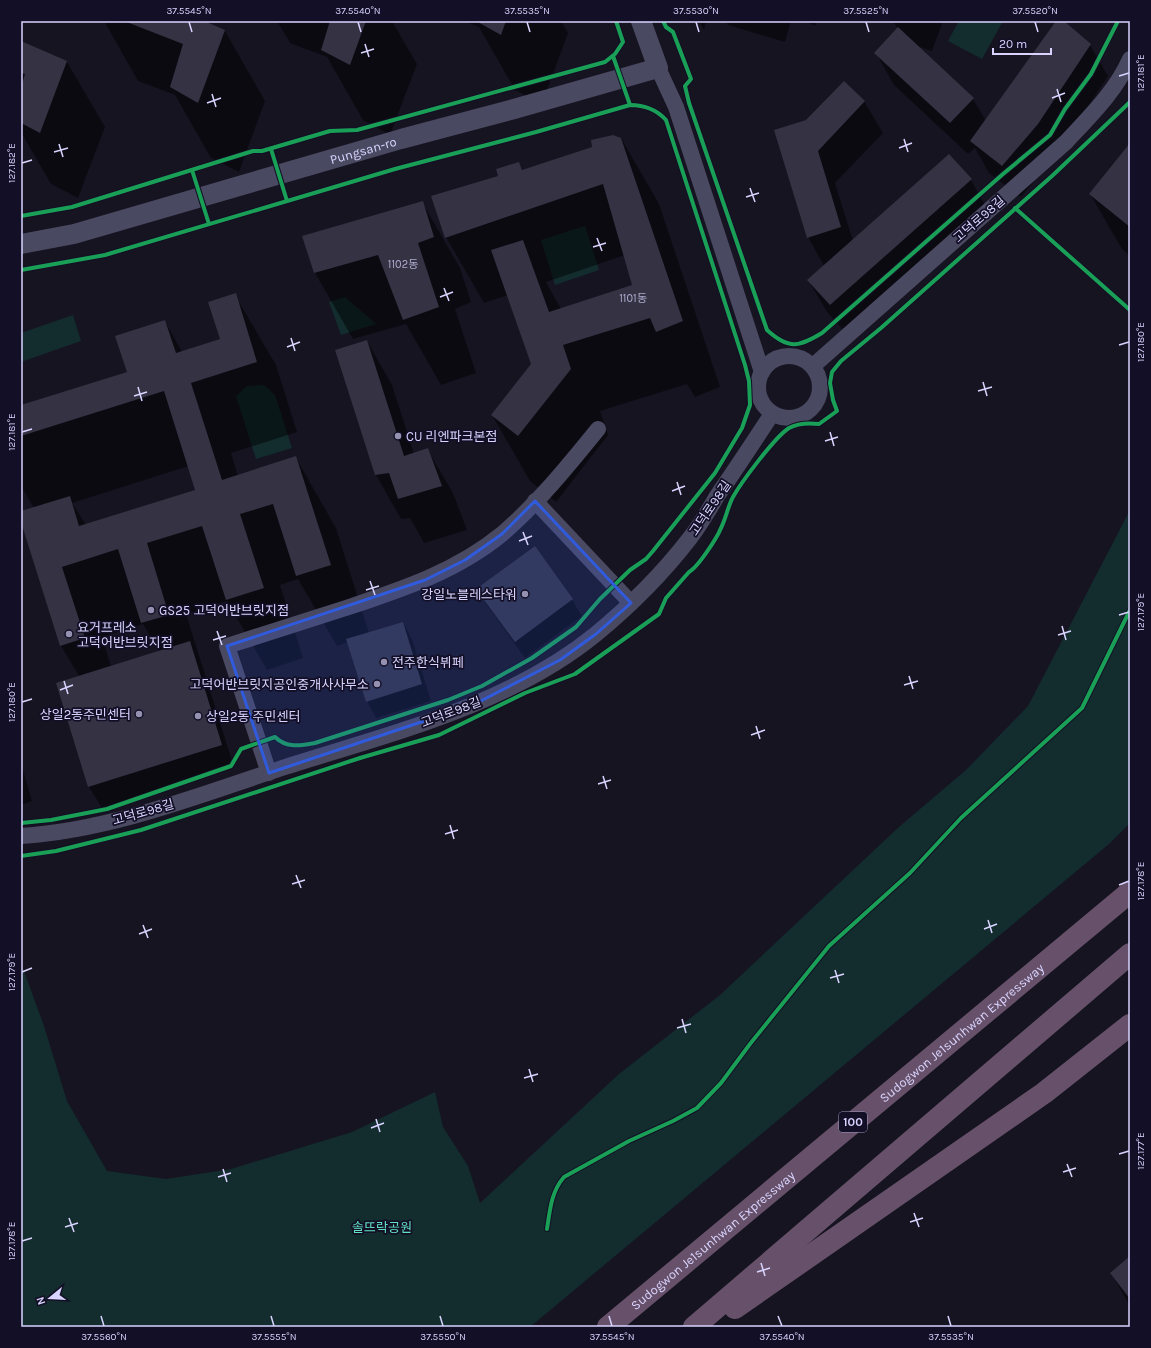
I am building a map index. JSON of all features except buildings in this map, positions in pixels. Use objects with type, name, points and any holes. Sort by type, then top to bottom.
[{"type":"highway","points":[[1098,918],[1130,880]]},
{"type":"highway","name":"Sudogwon Je1sunhwan Expressway","points":[[608,1327],[1130,892]]},
{"type":"highway","points":[[694,1327],[1130,954]]},
{"type":"highway","points":[[708,1327],[1044,1093],[1130,1025]]},
{"type":"street","points":[[641,21],[658,68],[676,107],[762,372]]},
{"type":"street","name":"고덕로98길","points":[[813,366],[1066,142],[1102,103],[1125,70],[1130,59]]},
{"type":"street","name":"Pungsan-ro","points":[[21,244],[74,234],[401,139],[514,110],[658,68]]},
{"type":"street","points":[[796,356],[813,366],[818,374],[820,388],[817,402],[811,410],[803,416],[794,418],[784,419],[772,414],[761,401],[758,391],[758,381],[768,364],[776,358],[796,356]]},
{"type":"street","name":"고덕로98길","points":[[21,836],[55,834],[134,816],[426,723],[475,704],[560,660],[596,634],[631,603],[664,570],[692,536],[772,414]]},
{"type":"street","points":[[269,773],[227,646],[369,600],[425,580],[465,560],[502,534],[557,480],[598,429]]},
{"type":"street","points":[[535,501],[631,603]]},
{"type":"highlighted area","points":[[535,501],[631,603],[596,634],[560,660],[475,704],[269,773],[227,646],[425,580],[465,560],[502,534]]},
{"type":"green space","points":[[959,21],[1003,21],[982,59],[948,41]]},
{"type":"green space","points":[[585,226],[599,270],[555,285],[541,240]]},
{"type":"green space","points":[[345,297],[376,324],[341,335],[329,302]]},
{"type":"green space","points":[[73,315],[81,341],[21,362],[21,333]]},
{"type":"green space","points":[[264,385],[275,395],[292,448],[256,459],[236,396],[247,386]]},
{"type":"green space","name":"솔뜨락공원","points":[[1130,510],[1130,823],[1109,844],[530,1327],[21,1327],[21,963],[44,1026],[67,1101],[107,1171],[166,1179],[231,1169],[352,1132],[435,1092],[443,1127],[468,1166],[480,1203],[619,1074],[720,995],[900,826],[966,770],[1028,706]]},
{"type":"cycle path","points":[[21,216],[72,207],[253,151],[262,151],[330,131],[357,130],[605,62],[615,54],[623,42],[616,21]]},
{"type":"cycle path","points":[[663,21],[666,27],[673,32],[691,79],[685,86],[689,103],[767,330],[782,341],[794,344],[807,341],[822,333],[1003,174],[1050,135],[1065,109],[1091,74],[1118,21]]},
{"type":"cycle path","points":[[613,56],[630,105]]},
{"type":"cycle path","points":[[21,856],[56,851],[141,830],[360,758],[439,735],[525,693],[575,674],[659,614],[666,598],[702,559],[719,533],[733,497],[759,460],[776,440],[789,428],[800,424],[819,424],[837,411],[833,400],[830,383],[832,372],[841,361],[881,328],[1052,176],[1130,102]]},
{"type":"cycle path","points":[[21,270],[105,255],[395,169],[536,132],[630,105],[640,106],[654,110],[666,120],[745,365],[749,381],[750,405],[742,428],[715,473],[653,551],[646,559],[630,570],[600,599],[576,627],[532,658],[482,686],[448,700],[315,743],[289,745],[279,741],[275,737],[241,749],[231,766],[107,809],[51,820],[21,823]]},
{"type":"cycle path","points":[[271,149],[287,201]]},
{"type":"cycle path","points":[[192,170],[209,224]]},
{"type":"cycle path","points":[[1015,208],[1130,310]]},
{"type":"cycle path","points":[[547,1229],[550,1208],[554,1195],[564,1177],[629,1141],[673,1121],[697,1108],[721,1083],[750,1044],[829,946],[910,873],[961,818],[1082,708],[1130,610]]},
{"type":"place","name":"CU 리엔파크본점","points":[[398,436]]},
{"type":"place","name":"강일노블레스타워","points":[[525,594]]},
{"type":"place","name":"GS25 고덕어반브릿지점","points":[[151,610]]},
{"type":"place","name":"요거프레소 고덕어반브릿지점","points":[[69,634]]},
{"type":"place","name":"전주한식뷔페","points":[[384,662]]},
{"type":"place","name":"고덕어반브릿지공인중개사사무소","points":[[377,684]]},
{"type":"place","name":"상일2동주민센터","points":[[139,714]]},
{"type":"place","name":"상일2동 주민센터","points":[[198,716]]}]
